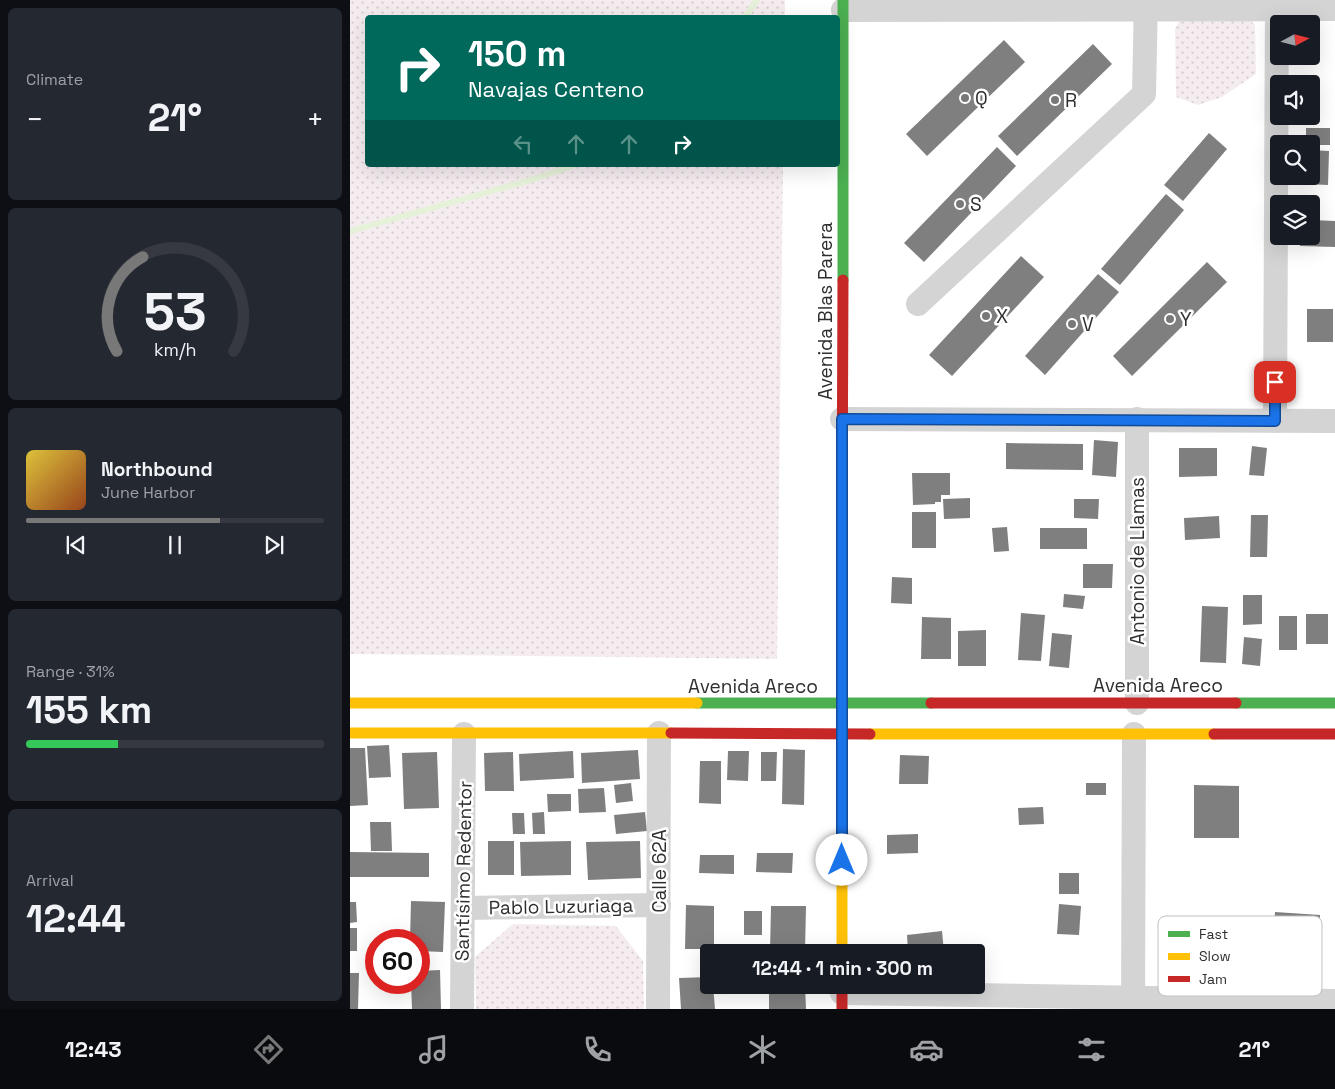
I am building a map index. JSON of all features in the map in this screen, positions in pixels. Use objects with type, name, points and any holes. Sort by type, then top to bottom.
[{"type":"main road","name":"Avenida Blas Parera","points":[[842,944],[843,5]]},
{"type":"main road","name":"Avenida Areco","points":[[350,703],[1335,703]]},
{"type":"main road","points":[[350,733],[1335,734]]},
{"type":"street","points":[[843,5],[1277,5],[1335,9]]},
{"type":"street","points":[[918,304],[1144,94],[1146,5]]},
{"type":"street","points":[[1275,421],[1277,5]]},
{"type":"street","points":[[842,419],[1335,421]]},
{"type":"street","name":"Antonio de Llamas","points":[[1137,419],[1137,703]]},
{"type":"street","name":"Santísimo Redentor","points":[[462,1009],[464,734]]},
{"type":"street","name":"Calle 62A","points":[[658,1009],[659,734]]},
{"type":"street","points":[[1133,1003],[1134,734]]},
{"type":"street","name":"Pablo Luzuriaga","points":[[463,908],[659,905]]},
{"type":"street","points":[[842,996],[1133,1003],[1335,1001]]},
{"type":"shaded area","points":[[350,0],[785,0],[785,15],[365,15],[365,167],[783,167],[777,659],[350,654]]},
{"type":"shaded area","points":[[1246,15],[1255,25],[1256,74],[1222,97],[1198,105],[1176,97],[1175,29],[1180,20]]},
{"type":"shaded area","points":[[513,924],[616,926],[643,961],[644,1009],[476,1009],[475,957]]},
{"type":"building","name":"Q","points":[[1004,40],[1025,62],[927,156],[906,134]]},
{"type":"building","name":"R","points":[[1093,44],[1112,64],[1017,156],[998,136]]},
{"type":"building","points":[[1306,128],[1330,128],[1330,145],[1320,145],[1320,135],[1306,135]]},
{"type":"building","points":[[1209,133],[1227,149],[1183,201],[1164,185]]},
{"type":"building","name":"S","points":[[997,147],[1016,166],[924,262],[904,243]]},
{"type":"building","points":[[1320,150],[1329,151],[1328,185],[1320,185]]},
{"type":"building","points":[[1166,194],[1184,210],[1120,285],[1101,269]]},
{"type":"building","points":[[1320,220],[1335,221],[1335,247],[1300,246],[1320,245]]},
{"type":"building","name":"X","points":[[1021,256],[1044,277],[952,376],[929,355]]},
{"type":"building","name":"Y","points":[[1207,262],[1227,282],[1132,376],[1113,356]]},
{"type":"building","name":"V","points":[[1098,274],[1119,292],[1045,375],[1025,356]]},
{"type":"building","points":[[1307,309],[1333,309],[1333,342],[1307,342]]},
{"type":"building","points":[[1094,440],[1118,442],[1116,477],[1092,475]]},
{"type":"building","points":[[1006,443],[1083,444],[1083,470],[1006,469]]},
{"type":"building","points":[[1252,446],[1267,448],[1264,476],[1249,475]]},
{"type":"building","points":[[1179,448],[1217,448],[1217,476],[1179,477]]},
{"type":"building","points":[[912,473],[950,473],[950,495],[941,495],[941,502],[935,502],[935,504],[913,505]]},
{"type":"building","points":[[970,498],[970,518],[944,519],[943,499]]},
{"type":"building","points":[[1074,499],[1099,499],[1098,519],[1074,518]]},
{"type":"building","points":[[912,512],[936,512],[936,548],[912,548]]},
{"type":"building","points":[[1251,515],[1268,515],[1267,557],[1250,557]]},
{"type":"building","points":[[1219,516],[1220,538],[1185,540],[1184,518]]},
{"type":"building","points":[[1007,527],[1009,551],[994,552],[992,528]]},
{"type":"building","points":[[1040,528],[1087,528],[1087,549],[1040,549]]},
{"type":"building","points":[[1083,564],[1113,564],[1112,588],[1083,588]]},
{"type":"building","points":[[892,577],[912,578],[912,604],[891,603]]},
{"type":"building","points":[[1064,594],[1085,596],[1083,609],[1063,607]]},
{"type":"building","points":[[1243,595],[1262,595],[1262,624],[1243,625]]},
{"type":"building","points":[[1202,606],[1228,607],[1226,663],[1200,662]]},
{"type":"building","points":[[1021,613],[1045,615],[1041,661],[1018,660]]},
{"type":"building","points":[[1306,614],[1328,614],[1328,644],[1306,644]]},
{"type":"building","points":[[1279,616],[1297,616],[1297,650],[1279,650]]},
{"type":"building","points":[[922,617],[951,618],[951,659],[921,659]]},
{"type":"building","points":[[986,630],[986,666],[958,666],[958,631]]},
{"type":"building","points":[[1052,633],[1072,635],[1069,668],[1049,666]]},
{"type":"building","points":[[1244,637],[1262,639],[1260,666],[1242,664]]},
{"type":"building","points":[[389,745],[391,777],[369,778],[367,746]]},
{"type":"building","points":[[350,748],[365,748],[368,805],[350,806]]},
{"type":"building","points":[[783,749],[805,750],[804,805],[782,804]]},
{"type":"building","points":[[638,750],[640,779],[582,783],[581,753]]},
{"type":"building","points":[[573,751],[574,778],[520,781],[519,754]]},
{"type":"building","points":[[728,751],[749,751],[748,781],[727,780]]},
{"type":"building","points":[[437,752],[439,808],[404,809],[402,753]]},
{"type":"building","points":[[513,752],[514,791],[485,791],[484,753]]},
{"type":"building","points":[[761,752],[777,752],[776,781],[761,781]]},
{"type":"building","points":[[900,755],[929,756],[928,784],[899,784]]},
{"type":"building","points":[[700,761],[721,761],[721,804],[699,803]]},
{"type":"building","points":[[631,783],[633,801],[616,803],[614,785]]},
{"type":"building","points":[[1086,783],[1106,783],[1106,795],[1086,795]]},
{"type":"building","points":[[1194,785],[1239,786],[1239,838],[1194,838]]},
{"type":"building","points":[[604,788],[606,812],[579,813],[578,789]]},
{"type":"building","points":[[547,794],[571,794],[571,811],[548,812]]},
{"type":"building","points":[[1043,807],[1044,824],[1019,825],[1018,808]]},
{"type":"building","points":[[544,812],[545,834],[533,834],[532,813]]},
{"type":"building","points":[[645,812],[647,831],[616,834],[614,815]]},
{"type":"building","points":[[512,813],[524,813],[525,834],[513,834]]},
{"type":"building","points":[[370,822],[391,822],[392,851],[371,851]]},
{"type":"building","points":[[918,834],[918,853],[887,854],[887,835]]},
{"type":"building","points":[[488,841],[514,841],[514,875],[488,875]]},
{"type":"building","points":[[571,841],[571,875],[521,876],[520,842]]},
{"type":"building","points":[[640,841],[641,878],[588,880],[586,842]]},
{"type":"building","points":[[350,852],[429,853],[429,877],[350,877]]},
{"type":"building","points":[[757,853],[793,853],[792,873],[756,872]]},
{"type":"building","points":[[700,855],[734,855],[734,874],[699,873]]},
{"type":"building","points":[[1059,873],[1079,873],[1079,894],[1059,894]]},
{"type":"building","points":[[411,901],[445,902],[443,952],[430,951],[430,929],[410,929]]},
{"type":"building","points":[[350,902],[356,902],[357,922],[350,923]]},
{"type":"building","points":[[1059,904],[1081,906],[1079,935],[1057,934]]},
{"type":"building","points":[[686,905],[714,906],[714,944],[700,944],[700,949],[685,949]]},
{"type":"building","points":[[771,906],[806,906],[805,944],[770,944]]},
{"type":"building","points":[[744,911],[762,911],[762,935],[744,935]]},
{"type":"building","points":[[1275,912],[1320,915],[1320,916],[1275,916]]},
{"type":"building","points":[[350,928],[357,928],[357,951],[350,951]]},
{"type":"building","points":[[942,931],[943,944],[908,944],[907,935]]},
{"type":"building","points":[[430,970],[440,970],[441,1009],[412,1009],[411,994],[430,994]]},
{"type":"building","points":[[350,973],[359,973],[358,1009],[350,1009]]},
{"type":"building","points":[[700,977],[700,994],[714,994],[715,1009],[681,1009],[679,978]]},
{"type":"building","points":[[769,994],[805,994],[806,1009],[769,1009]]},
{"type":"waterway","points":[[746,15],[757,0]]},
{"type":"waterway","points":[[350,231],[524,182],[569,167]]},
{"type":"traffic: fast","points":[[843,0],[843,280]]},
{"type":"traffic: fast","points":[[697,703],[931,703]]},
{"type":"traffic: fast","points":[[1236,703],[1335,703]]},
{"type":"traffic: slow","points":[[842,531],[842,944]]},
{"type":"traffic: slow","points":[[350,703],[697,703]]},
{"type":"traffic: slow","points":[[350,733],[671,733]]},
{"type":"traffic: slow","points":[[870,734],[1214,734]]},
{"type":"traffic: jam","points":[[842,531],[843,280]]},
{"type":"traffic: jam","points":[[931,703],[1236,703]]},
{"type":"traffic: jam","points":[[671,733],[870,734]]},
{"type":"traffic: jam","points":[[1214,734],[1335,734]]},
{"type":"traffic: jam","points":[[842,994],[842,1009]]},
{"type":"place","name":"Q","points":[[965,98]]},
{"type":"place","name":"R","points":[[1055,100]]},
{"type":"place","name":"S","points":[[960,204]]},
{"type":"place","name":"X","points":[[986,316]]},
{"type":"place","name":"Y","points":[[1170,319]]},
{"type":"place","name":"V","points":[[1072,324]]},
{"type":"route","points":[[842,860],[842,419],[1275,421],[1275,382]]}]
